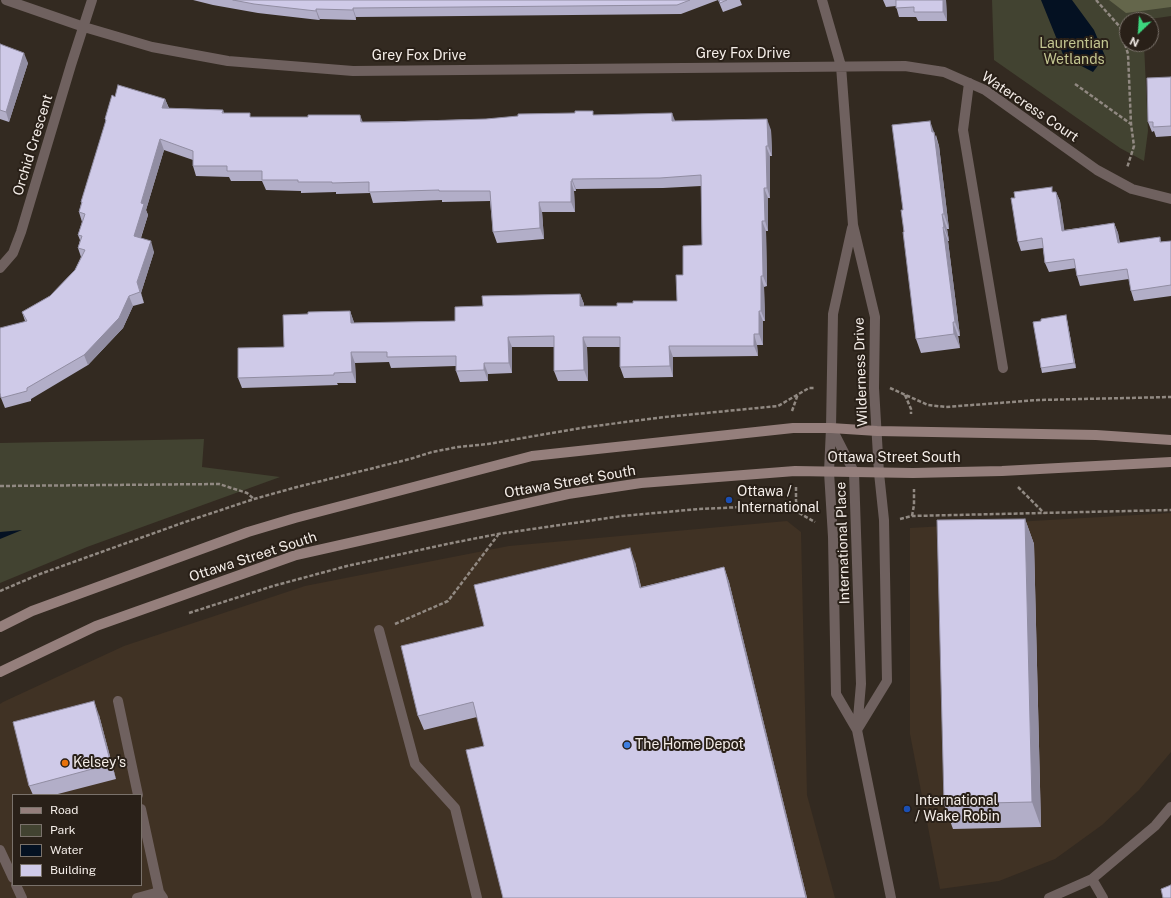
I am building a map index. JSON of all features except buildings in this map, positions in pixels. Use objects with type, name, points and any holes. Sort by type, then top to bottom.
[{"type":"main road","name":"Ottawa Street South","points":[[0,626],[32,611],[248,532],[295,518],[532,456],[793,428],[1096,435],[1171,440]]},
{"type":"main road","name":"Ottawa Street South","points":[[0,672],[96,626],[296,555],[568,494],[649,482],[795,470],[879,473],[1002,472],[1171,462]]},
{"type":"street","name":"Grey Fox Drive","points":[[6,0],[84,27],[152,47],[228,61],[353,71],[792,68],[841,66]]},
{"type":"street","name":"Orchid Crescent","points":[[0,268],[13,252],[21,232],[92,0]]},
{"type":"street","name":"Wilderness Drive","points":[[822,0],[841,66],[852,225],[874,317],[874,388],[879,473]]},
{"type":"street","name":"Watercress Court","points":[[841,66],[905,66],[944,72],[985,90],[1097,170],[1132,189],[1171,200]]},
{"type":"street","points":[[969,83],[963,130],[1003,368]]},
{"type":"street","name":"Wilderness Drive","points":[[831,428],[833,314],[852,225]]},
{"type":"street","name":"International Place","points":[[831,428],[829,472],[833,538],[836,694],[857,730]]},
{"type":"street","name":"International Place","points":[[831,428],[854,472],[861,684],[857,730],[891,898]]},
{"type":"street","points":[[857,730],[888,681],[884,520],[879,473]]},
{"type":"street","points":[[379,630],[415,764],[455,808],[477,898]]},
{"type":"street","points":[[118,701],[138,794]]},
{"type":"street","points":[[1049,898],[1092,879],[1155,826],[1171,807]]},
{"type":"street","points":[[137,898],[161,895],[143,832],[142,820]]},
{"type":"street","points":[[0,850],[10,865]]},
{"type":"street","points":[[1092,879],[1103,898]]},
{"type":"street","points":[[16,886],[22,898]]},
{"type":"path","points":[[1096,0],[1120,27],[1128,54],[1131,124],[1134,146],[1122,183]]},
{"type":"path","points":[[1075,84],[1131,124]]},
{"type":"path","points":[[891,388],[928,406],[946,407],[1038,400],[1171,397]]},
{"type":"path","points":[[792,411],[798,394]]},
{"type":"path","points":[[905,395],[911,409]]},
{"type":"path","points":[[1002,472],[1044,513]]},
{"type":"path","points":[[0,486],[220,484],[247,492],[254,499]]},
{"type":"path","points":[[796,501],[799,512]]},
{"type":"path","points":[[186,614],[273,586],[347,566],[498,534],[622,516],[785,505],[799,512],[813,522]]},
{"type":"path","points":[[912,516],[914,505]]},
{"type":"path","points":[[903,519],[912,516],[1171,510]]},
{"type":"path","points":[[379,630],[448,602],[498,534]]},
{"type":"shaded area","points":[[1171,513],[1171,752],[1139,790],[1102,825],[1055,859],[999,881],[940,889],[910,734],[910,528]]},
{"type":"shaded area","points":[[787,521],[801,532],[807,795],[835,898],[0,898],[0,704],[124,646],[305,586],[509,546]]},
{"type":"green space","name":"Laurentian Wetlands","points":[[992,0],[1171,0],[1171,16],[1159,18],[1159,12],[1119,12],[1119,52],[1144,52],[1148,131],[1144,161],[1120,148],[994,60]]},
{"type":"green space","points":[[1109,0],[1171,0],[1171,7],[1125,12]]},
{"type":"green space","points":[[204,439],[202,467],[280,477],[87,547],[0,583],[0,443]]},
{"type":"water","points":[[1041,0],[1072,0],[1094,30],[1105,56],[1093,72],[1064,57]]},
{"type":"water","points":[[22,530],[0,539],[0,532]]},
{"type":"place","name":"Ottawa / International","points":[[729,500]]},
{"type":"place","name":"The Home Depot","points":[[627,745]]},
{"type":"place","name":"Kelsey's","points":[[65,763]]},
{"type":"place","name":"International / Wake Robin","points":[[907,809]]}]
